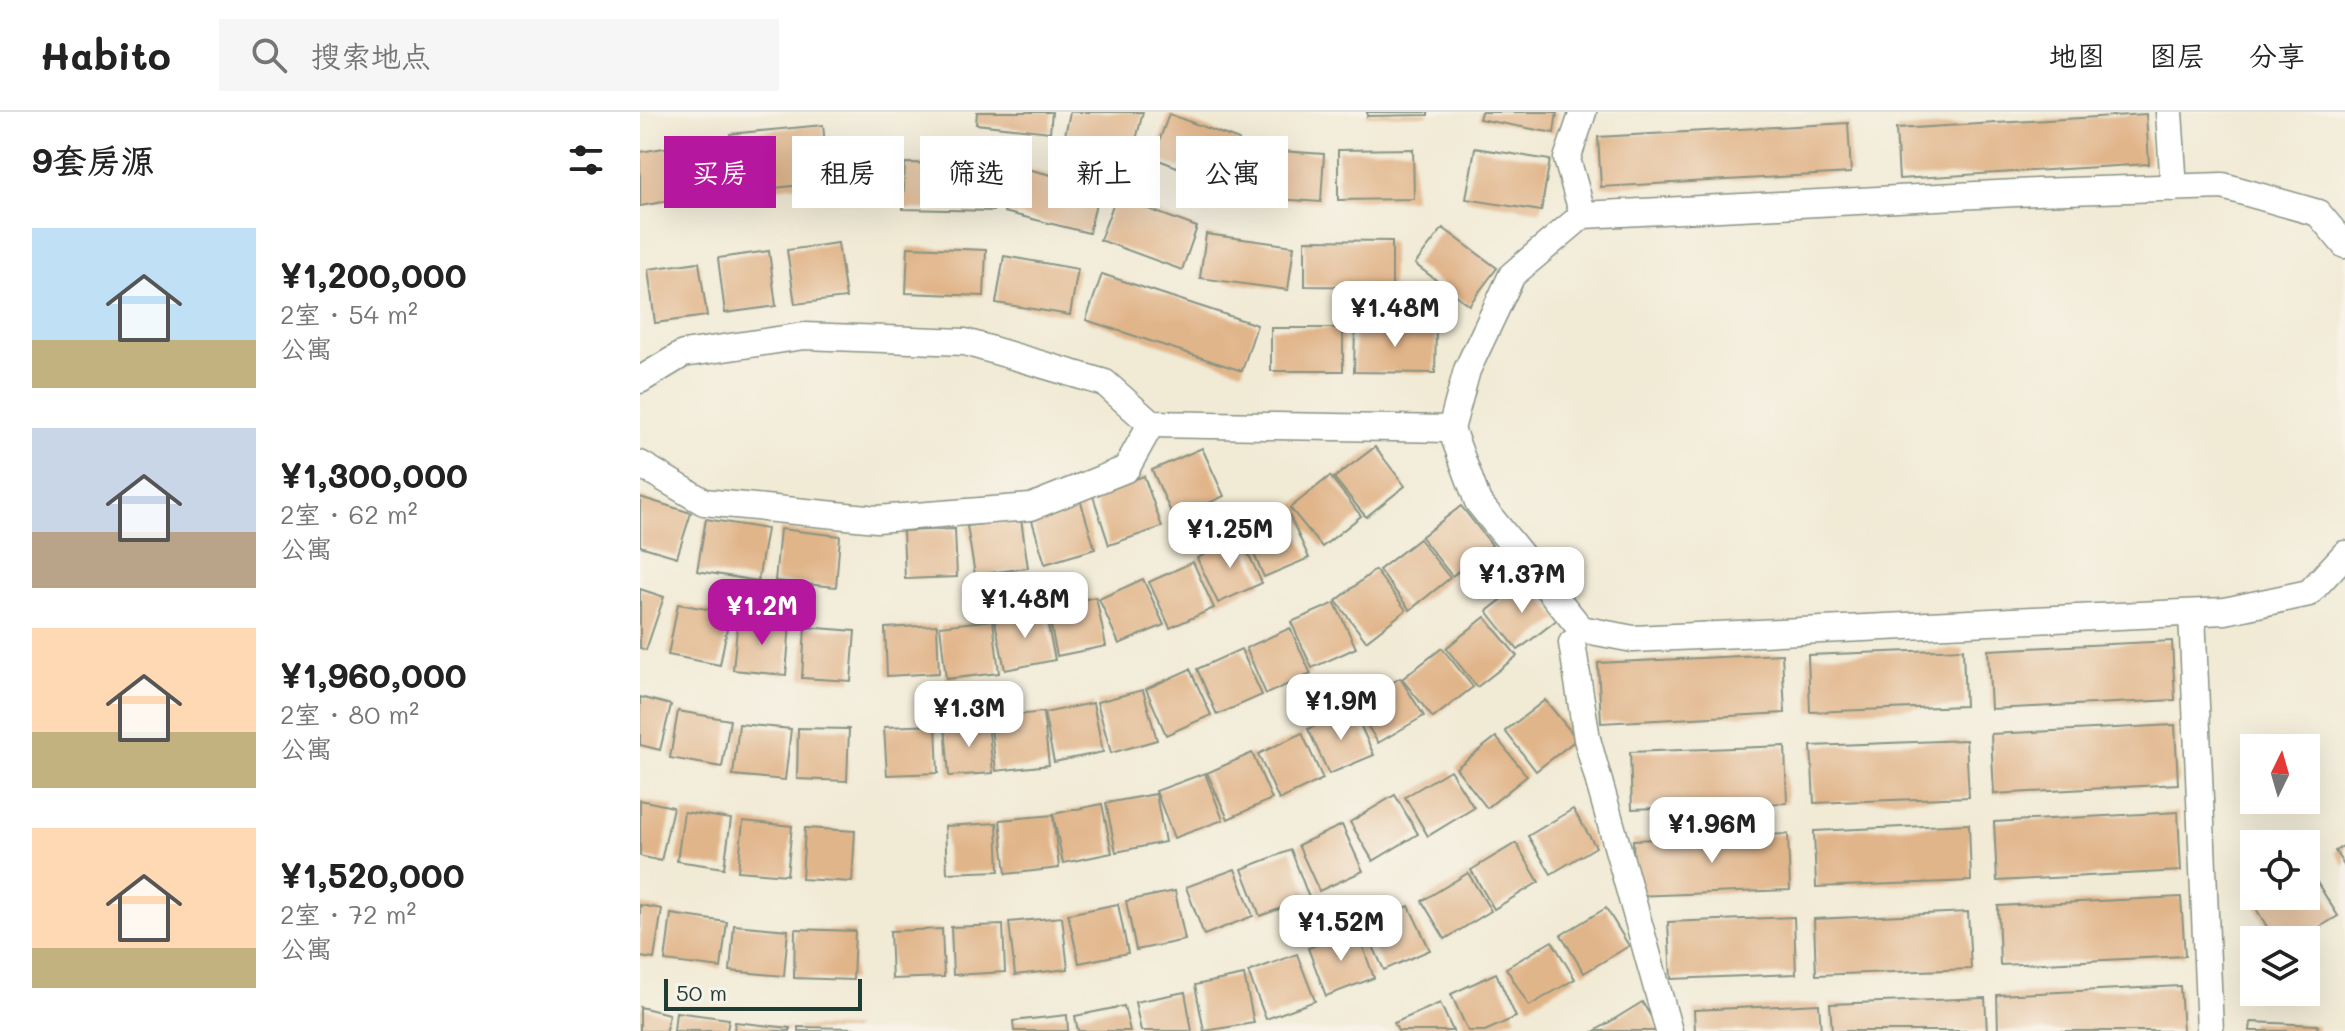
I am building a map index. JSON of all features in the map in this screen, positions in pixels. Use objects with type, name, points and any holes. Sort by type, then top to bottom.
[{"type":"street","points":[[1583,112],[1567,159],[1583,215]]},
{"type":"street","points":[[2169,112],[2174,188]]},
{"type":"street","points":[[2345,245],[2318,213],[2223,186],[1583,215],[1512,275],[1467,370],[1451,429],[1478,502],[1581,629],[1633,639],[2225,611],[2309,593],[2345,554]]},
{"type":"street","points":[[640,380],[683,354],[804,336],[965,342],[1105,383],[1151,424],[1451,429]]},
{"type":"street","points":[[640,464],[704,502],[877,519],[1031,507],[1126,469],[1151,424]]},
{"type":"street","points":[[2192,613],[2210,1031]]},
{"type":"street","points":[[1572,643],[1587,739],[1669,1031]]},
{"type":"building","points":[[977,112],[1052,112],[1050,132],[976,124]]},
{"type":"building","points":[[1070,112],[1143,112],[1137,136],[1065,135]]},
{"type":"building","points":[[1367,112],[1428,112],[1428,115],[1367,116]]},
{"type":"building","points":[[1481,112],[1557,112],[1554,133],[1479,119]]},
{"type":"building","points":[[1169,114],[1228,136],[1176,136],[1176,167],[1160,161],[1160,139]]},
{"type":"building","points":[[2146,114],[2149,164],[1899,179],[1896,129]]},
{"type":"building","points":[[1848,123],[1851,173],[1601,187],[1598,137]]},
{"type":"building","points":[[823,125],[824,136],[792,136],[792,186],[776,188],[776,136],[730,134]]},
{"type":"building","points":[[664,148],[664,202],[640,206],[640,152]]},
{"type":"building","points":[[1475,148],[1550,160],[1541,211],[1466,199]]},
{"type":"building","points":[[1413,149],[1414,199],[1338,200],[1338,150]]},
{"type":"building","points":[[1288,152],[1324,154],[1321,202],[1288,200]]},
{"type":"building","points":[[905,163],[920,163],[920,208],[993,208],[993,211],[903,209]]},
{"type":"building","points":[[1032,170],[1048,174],[1048,208],[1095,208],[1089,233],[1004,212],[1005,208],[1032,208]]},
{"type":"building","points":[[1112,208],[1146,208],[1197,227],[1182,270],[1100,240]]},
{"type":"building","points":[[1443,228],[1497,268],[1469,305],[1415,264]]},
{"type":"building","points":[[1206,234],[1294,246],[1288,290],[1200,278]]},
{"type":"building","points":[[1305,240],[1392,241],[1392,287],[1305,286]]},
{"type":"building","points":[[838,243],[846,298],[795,304],[787,250]]},
{"type":"building","points":[[908,247],[986,250],[984,296],[906,293]]},
{"type":"building","points":[[769,251],[776,306],[725,313],[718,258]]},
{"type":"building","points":[[1004,256],[1078,269],[1070,315],[996,303]]},
{"type":"building","points":[[699,262],[707,316],[655,323],[648,269]]},
{"type":"building","points":[[1102,274],[1257,325],[1242,371],[1086,320]]},
{"type":"building","points":[[1355,325],[1436,327],[1435,373],[1354,372]]},
{"type":"building","points":[[1271,328],[1343,328],[1343,371],[1271,371]]},
{"type":"building","points":[[1375,447],[1405,486],[1366,517],[1334,478]]},
{"type":"building","points":[[1202,448],[1224,496],[1174,519],[1152,470]]},
{"type":"building","points":[[1144,476],[1162,527],[1109,545],[1092,493]]},
{"type":"building","points":[[1330,476],[1361,516],[1322,547],[1290,508]]},
{"type":"building","points":[[640,497],[691,513],[677,557],[640,546]]},
{"type":"building","points":[[1080,499],[1095,549],[1045,564],[1030,514]]},
{"type":"building","points":[[1461,506],[1492,545],[1452,576],[1421,537]]},
{"type":"building","points":[[1288,512],[1309,558],[1264,577],[1244,532]]},
{"type":"building","points":[[706,519],[767,529],[758,581],[697,571]]},
{"type":"building","points":[[1021,519],[1028,568],[975,575],[967,526]]},
{"type":"building","points":[[780,529],[840,536],[836,587],[775,581]]},
{"type":"building","points":[[955,529],[957,577],[905,579],[903,531]]},
{"type":"building","points":[[1241,538],[1262,583],[1218,603],[1197,558]]},
{"type":"building","points":[[1419,539],[1450,578],[1410,610],[1379,570]]},
{"type":"building","points":[[1193,562],[1214,608],[1170,628],[1149,582]]},
{"type":"building","points":[[1375,570],[1406,610],[1366,641],[1336,601]]},
{"type":"building","points":[[1143,579],[1164,625],[1119,644],[1099,599]]},
{"type":"building","points":[[1527,580],[1558,619],[1518,650],[1487,611]]},
{"type":"building","points":[[640,589],[664,597],[646,650],[640,648]]},
{"type":"building","points":[[1096,597],[1106,646],[1057,656],[1047,607]]},
{"type":"building","points":[[1335,603],[1356,648],[1312,668],[1291,622]]},
{"type":"building","points":[[678,604],[730,613],[720,665],[668,655]]},
{"type":"building","points":[[1045,611],[1055,660],[1005,670],[995,621]]},
{"type":"building","points":[[1485,617],[1517,656],[1477,687],[1446,648]]},
{"type":"building","points":[[738,618],[790,623],[786,675],[733,670]]},
{"type":"building","points":[[993,620],[999,673],[946,679],[940,626]]},
{"type":"building","points":[[937,625],[939,673],[887,676],[885,628]]},
{"type":"building","points":[[805,627],[855,631],[851,681],[802,678]]},
{"type":"building","points":[[1290,628],[1311,674],[1266,694],[1246,648]]},
{"type":"building","points":[[2172,641],[2175,700],[1991,709],[1988,650]]},
{"type":"building","points":[[1442,648],[1473,687],[1433,718],[1402,679]]},
{"type":"building","points":[[1241,649],[1262,695],[1217,715],[1197,669]]},
{"type":"building","points":[[1963,649],[1965,706],[1810,712],[1808,655]]},
{"type":"building","points":[[1782,654],[1785,713],[1601,723],[1598,663]]},
{"type":"building","points":[[1190,669],[1211,715],[1166,735],[1146,689]]},
{"type":"building","points":[[1400,678],[1424,716],[1378,743],[1355,705]]},
{"type":"building","points":[[1143,690],[1157,740],[1111,753],[1097,702]]},
{"type":"building","points":[[640,697],[671,705],[660,750],[640,745]]},
{"type":"building","points":[[1545,700],[1577,739],[1536,771],[1505,731]]},
{"type":"building","points":[[1093,703],[1103,752],[1054,762],[1044,713]]},
{"type":"building","points":[[1353,709],[1374,755],[1329,774],[1308,729]]},
{"type":"building","points":[[678,711],[730,720],[722,767],[670,758]]},
{"type":"building","points":[[1043,712],[1049,765],[996,771],[990,718]]},
{"type":"building","points":[[988,722],[993,773],[949,776],[945,726]]},
{"type":"building","points":[[739,724],[791,729],[785,780],[733,775]]},
{"type":"building","points":[[936,725],[938,773],[887,775],[884,727]]},
{"type":"building","points":[[2175,725],[2178,784],[1994,794],[1991,734]]},
{"type":"building","points":[[798,728],[849,729],[847,781],[797,779]]},
{"type":"building","points":[[1302,733],[1323,779],[1279,800],[1258,754]]},
{"type":"building","points":[[1496,737],[1527,776],[1487,808],[1456,768]]},
{"type":"building","points":[[1966,740],[1969,797],[1814,803],[1811,746]]},
{"type":"building","points":[[1785,746],[1787,803],[1632,809],[1630,752]]},
{"type":"building","points":[[1252,753],[1272,799],[1228,819],[1207,773]]},
{"type":"building","points":[[1450,770],[1474,808],[1428,836],[1405,797]]},
{"type":"building","points":[[1205,773],[1223,820],[1174,838],[1156,791]]},
{"type":"building","points":[[1156,794],[1165,842],[1116,852],[1106,803]]},
{"type":"building","points":[[1395,795],[1418,834],[1373,861],[1350,822]]},
{"type":"building","points":[[640,800],[673,807],[661,861],[640,856]]},
{"type":"building","points":[[1102,804],[1112,853],[1063,863],[1053,814]]},
{"type":"building","points":[[1573,809],[1596,847],[1551,874],[1528,836]]},
{"type":"building","points":[[684,812],[731,819],[724,868],[677,861]]},
{"type":"building","points":[[2178,812],[2181,871],[1997,881],[1994,822]]},
{"type":"building","points":[[1053,815],[1059,868],[1006,874],[1000,820]]},
{"type":"building","points":[[743,821],[792,826],[787,875],[738,871]]},
{"type":"building","points":[[997,823],[999,871],[947,873],[945,826]]},
{"type":"building","points":[[1969,824],[1971,881],[1816,887],[1814,831]]},
{"type":"building","points":[[1342,825],[1363,871],[1319,891],[1298,845]]},
{"type":"building","points":[[805,828],[855,831],[852,882],[802,879]]},
{"type":"building","points":[[1788,834],[1790,890],[1635,896],[1633,840]]},
{"type":"building","points":[[1516,843],[1539,882],[1494,909],[1471,870]]},
{"type":"building","points":[[2345,845],[2345,867],[2335,851]]},
{"type":"building","points":[[1291,850],[1309,898],[1260,916],[1242,869]]},
{"type":"building","points":[[1235,869],[1253,916],[1204,935],[1186,887]]},
{"type":"building","points":[[1468,873],[1491,911],[1445,939],[1422,901]]},
{"type":"building","points":[[2320,887],[2338,916],[2320,927],[2267,926],[2257,910],[2320,910]]},
{"type":"building","points":[[1175,891],[1185,940],[1136,950],[1126,901]]},
{"type":"building","points":[[2181,897],[2185,956],[2000,965],[1998,906]]},
{"type":"building","points":[[1118,904],[1128,953],[1079,963],[1068,914]]},
{"type":"building","points":[[640,905],[662,909],[654,959],[640,957]]},
{"type":"building","points":[[1409,906],[1430,950],[1384,970],[1364,927]]},
{"type":"building","points":[[1606,908],[1629,946],[1584,973],[1561,935]]},
{"type":"building","points":[[1968,912],[1971,969],[1816,975],[1814,919]]},
{"type":"building","points":[[671,914],[727,922],[721,968],[665,961]]},
{"type":"building","points":[[1062,917],[1068,969],[1015,975],[1009,922]]},
{"type":"building","points":[[1794,917],[1796,974],[1671,979],[1668,922]]},
{"type":"building","points":[[734,925],[788,930],[784,976],[730,971]]},
{"type":"building","points":[[1003,925],[1005,972],[953,975],[951,927]]},
{"type":"building","points":[[795,929],[855,931],[853,980],[794,978]]},
{"type":"building","points":[[942,929],[944,977],[892,979],[890,931]]},
{"type":"building","points":[[1357,930],[1374,978],[1326,996],[1308,948]]},
{"type":"building","points":[[1552,941],[1575,979],[1529,1006],[1506,968]]},
{"type":"building","points":[[1297,954],[1315,1001],[1266,1019],[1248,972]]},
{"type":"building","points":[[1496,973],[1516,1017],[1485,1031],[1468,1031],[1451,994]]},
{"type":"building","points":[[1244,975],[1254,1023],[1204,1031],[1195,985]]},
{"type":"building","points":[[2180,986],[2183,1031],[1998,1031],[1997,995]]},
{"type":"building","points":[[1185,992],[1192,1031],[1141,1031],[1135,1002]]},
{"type":"building","points":[[1985,998],[1987,1031],[1832,1031],[1830,1004]]},
{"type":"building","points":[[1642,1002],[1660,1031],[1595,1031]]},
{"type":"building","points":[[1440,1003],[1453,1031],[1398,1031],[1394,1023]]},
{"type":"building","points":[[1819,1004],[1821,1031],[1695,1031],[1694,1010]]},
{"type":"building","points":[[1124,1006],[1130,1031],[1078,1031],[1075,1016]]},
{"type":"building","points":[[640,1007],[669,1014],[666,1031],[640,1031]]},
{"type":"building","points":[[676,1012],[729,1019],[727,1031],[674,1031]]},
{"type":"building","points":[[1067,1015],[1068,1031],[1014,1031],[1013,1021]]},
{"type":"building","points":[[735,1022],[790,1028],[790,1031],[734,1031]]},
{"type":"building","points":[[2251,1022],[2318,1025],[2317,1031],[2250,1031]]},
{"type":"building","points":[[798,1027],[854,1028],[854,1031],[798,1031]]}]
